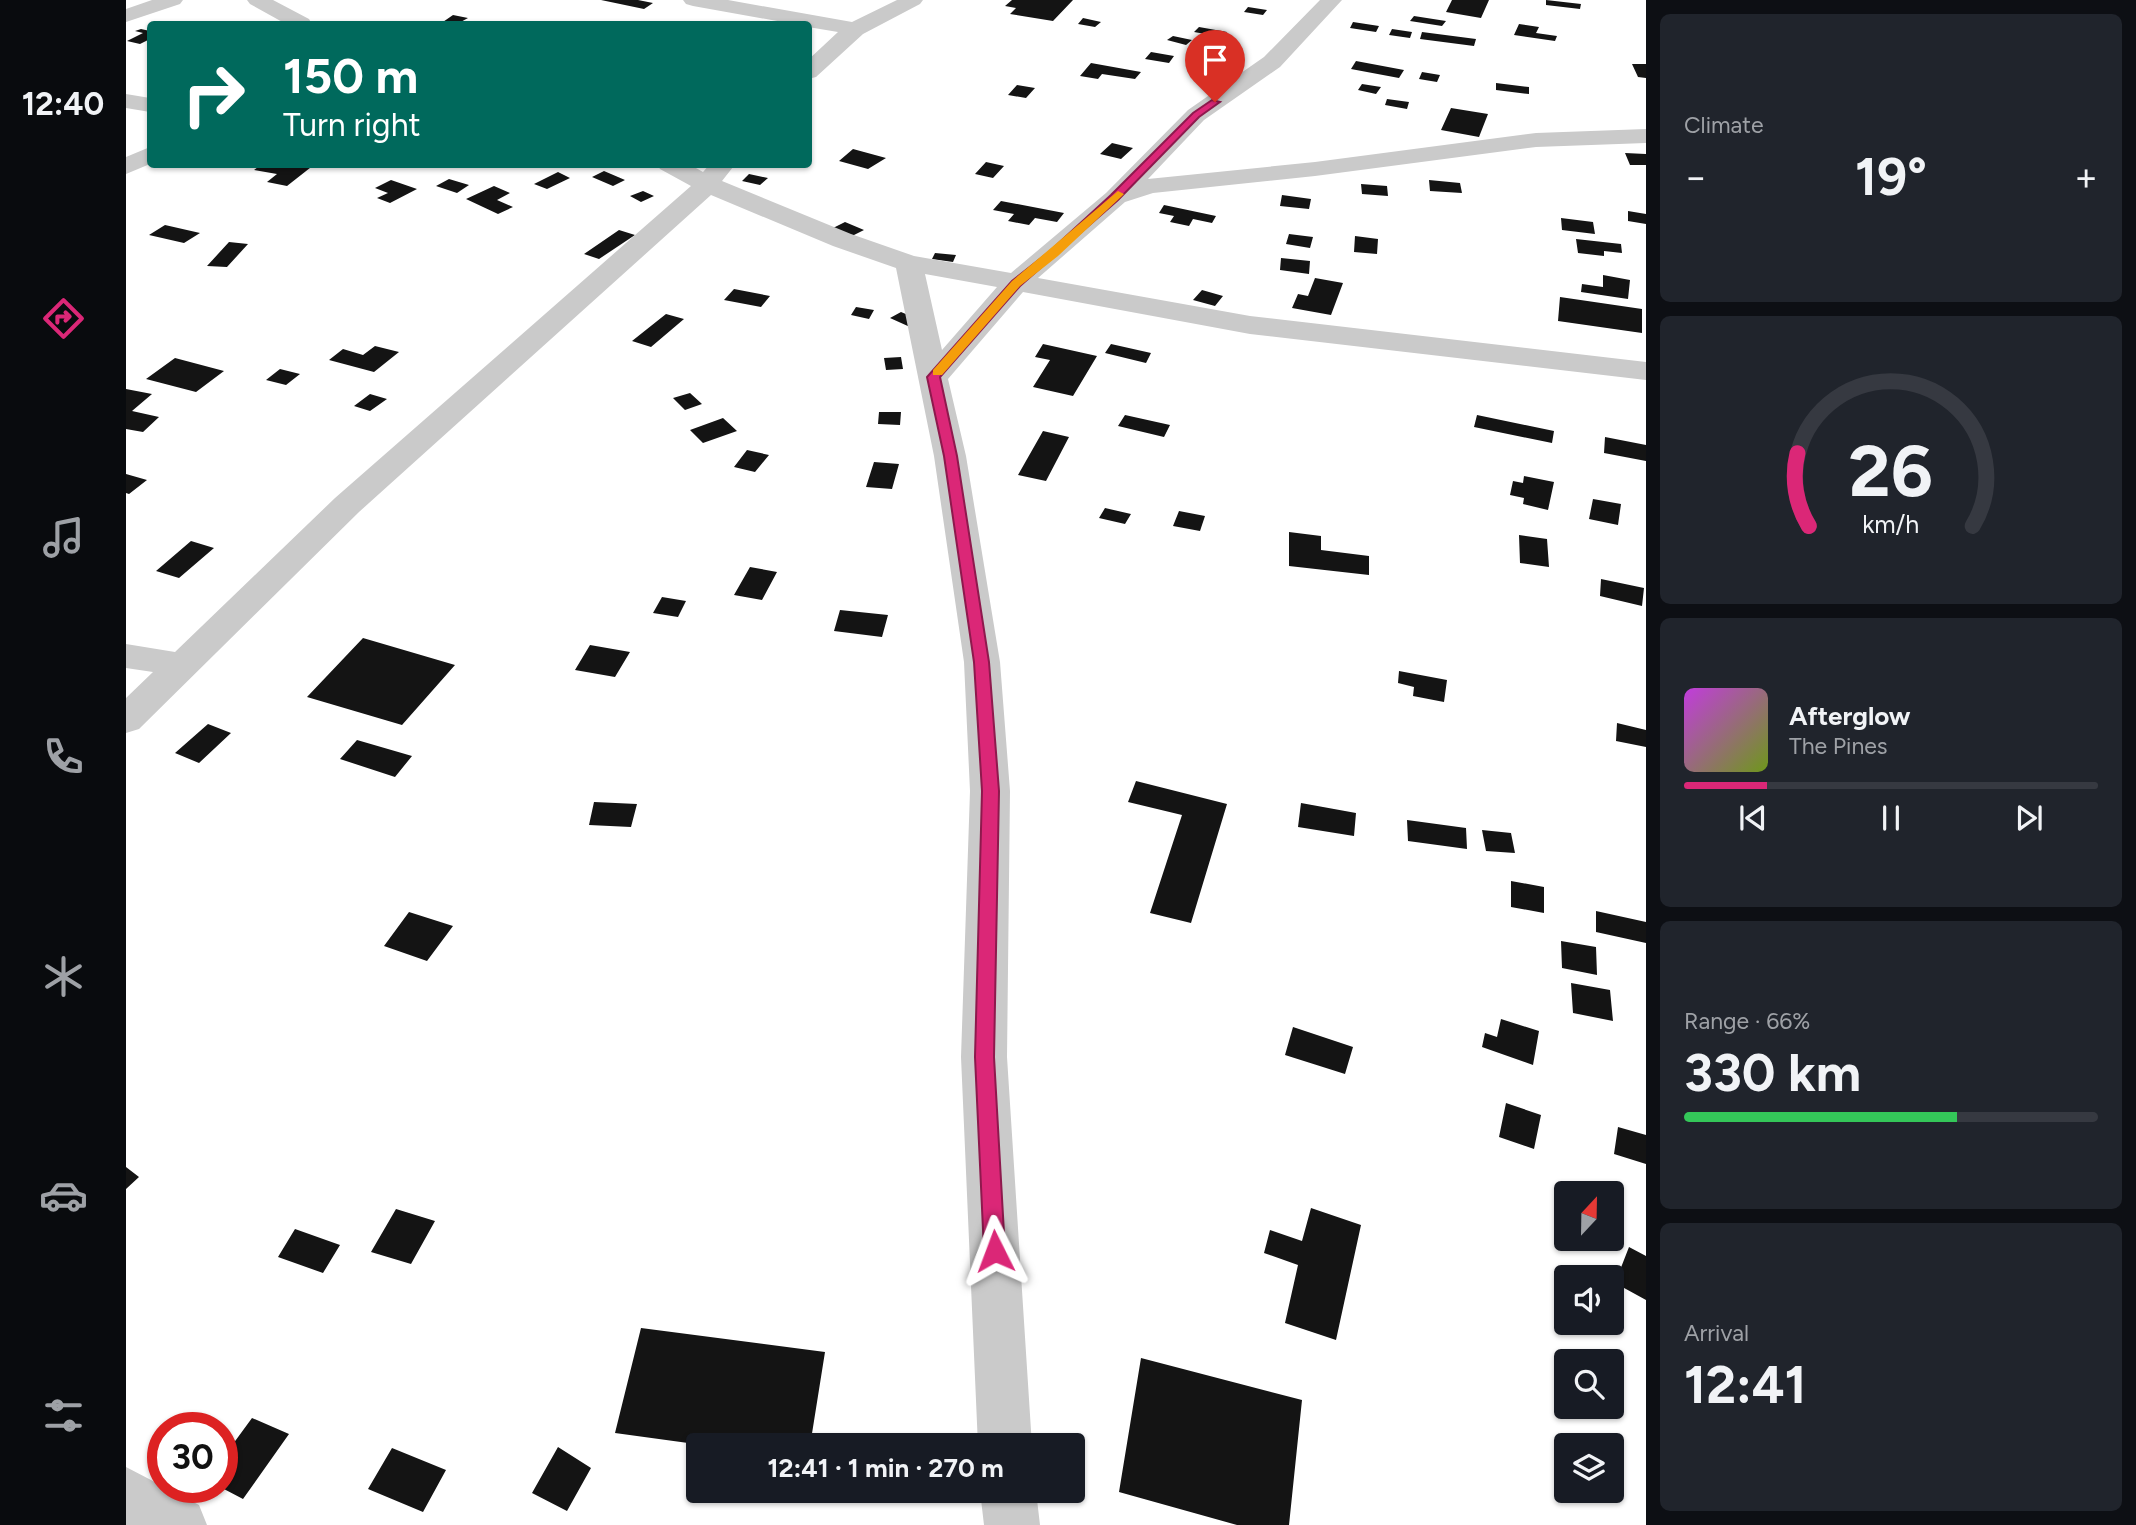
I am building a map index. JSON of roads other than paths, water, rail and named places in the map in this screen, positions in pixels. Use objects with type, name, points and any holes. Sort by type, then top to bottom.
[{"type":"street","points":[[126,16],[173,0]]},
{"type":"street","points":[[257,0],[296,21]]},
{"type":"street","points":[[693,0],[810,21]]},
{"type":"street","points":[[812,68],[855,29],[914,0]]},
{"type":"street","points":[[933,377],[1016,284],[1115,198],[1196,115],[1272,62],[1332,0]]},
{"type":"street","points":[[812,21],[855,29]]},
{"type":"street","points":[[126,101],[147,104]]},
{"type":"street","points":[[1115,198],[1131,190],[1153,186],[1315,169],[1523,141],[1646,136]]},
{"type":"street","points":[[126,167],[147,156]]},
{"type":"street","points":[[687,168],[715,174],[842,240],[909,262],[1016,284],[1291,331],[1646,371]]},
{"type":"street","points":[[126,720],[347,505],[575,304],[715,174]]},
{"type":"street","points":[[909,262],[950,456],[982,662],[990,791],[984,1057],[1004,1433]]},
{"type":"street","points":[[126,656],[183,665]]},
{"type":"street","points":[[126,1495],[179,1525]]},
{"type":"street","points":[[1009,1503],[1012,1525]]}]
